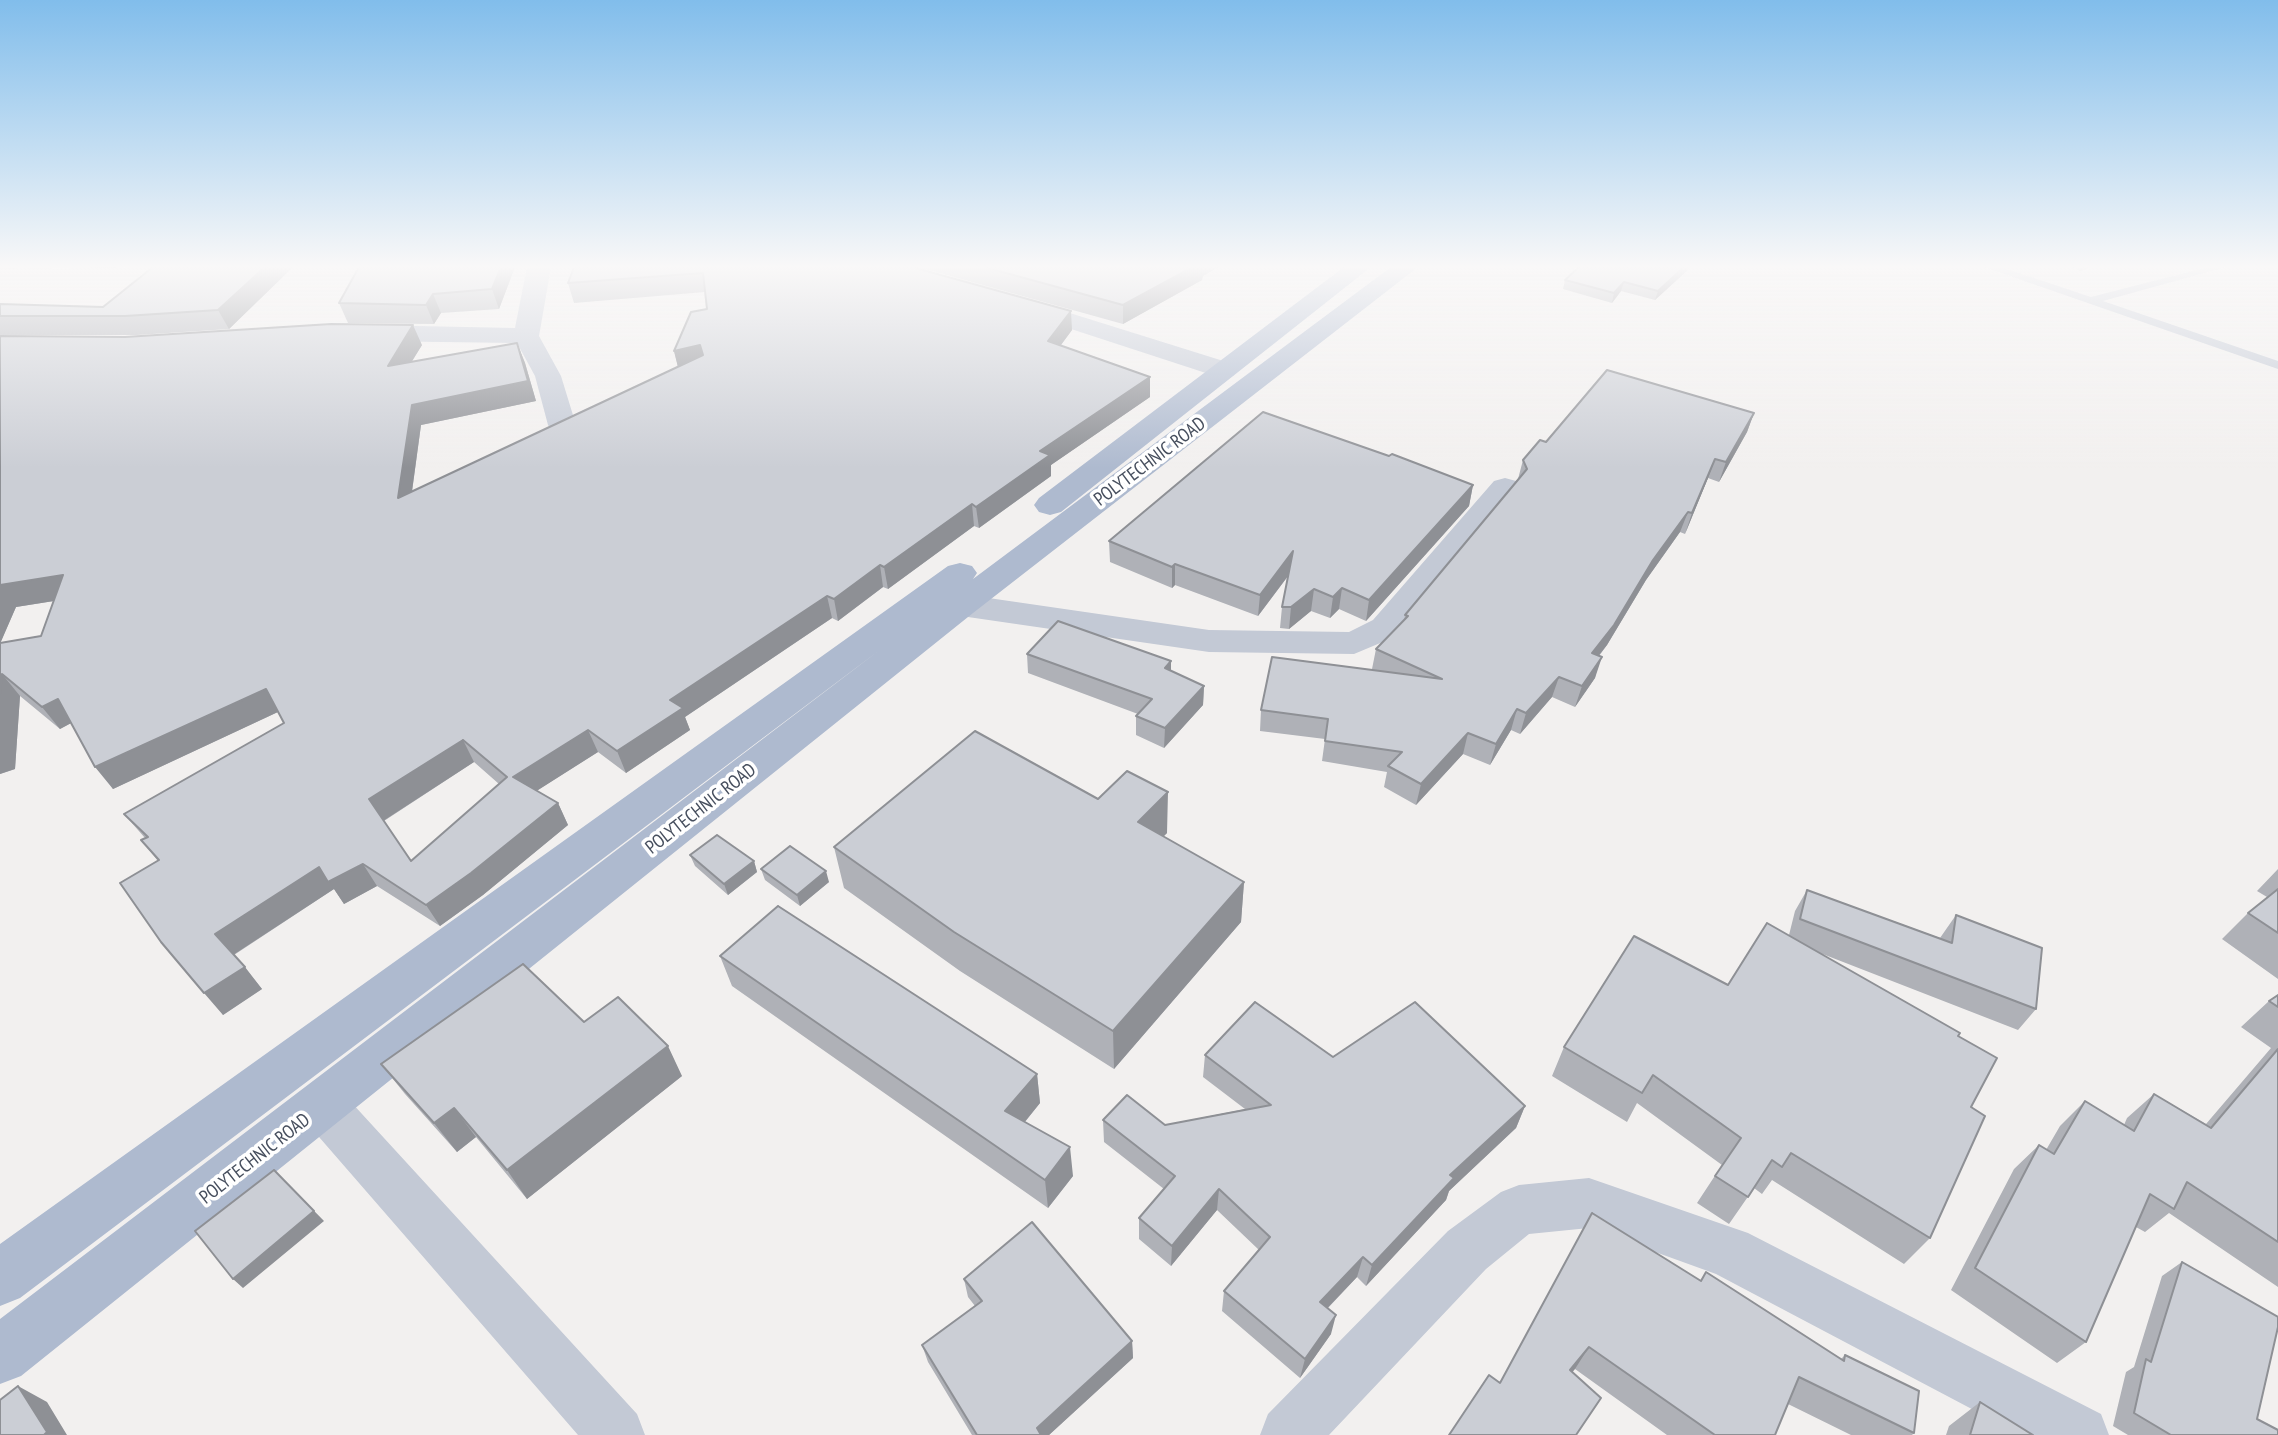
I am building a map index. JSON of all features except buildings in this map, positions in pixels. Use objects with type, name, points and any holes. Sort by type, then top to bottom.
[{"type":"main road","name":"POLYTECHNIC ROAD","points":[[0,1278],[973,564],[1271,334]]},
{"type":"main road","name":"POLYTECHNIC ROAD","points":[[0,1355],[323,1106],[961,605],[1318,334]]},
{"type":"main road","points":[[206,1126],[251,1162]]},
{"type":"street","points":[[430,334],[526,335],[548,376],[562,425]]},
{"type":"street","points":[[1110,334],[1224,370]]},
{"type":"street","points":[[961,605],[1209,641],[1354,643],[1385,628],[1505,487]]},
{"type":"street","points":[[323,1106],[616,1435]]},
{"type":"street","points":[[1289,1435],[1466,1250],[1519,1210],[1589,1203],[1729,1252],[2080,1435]]},
{"type":"lane","points":[[2187,334],[2278,365]]}]
